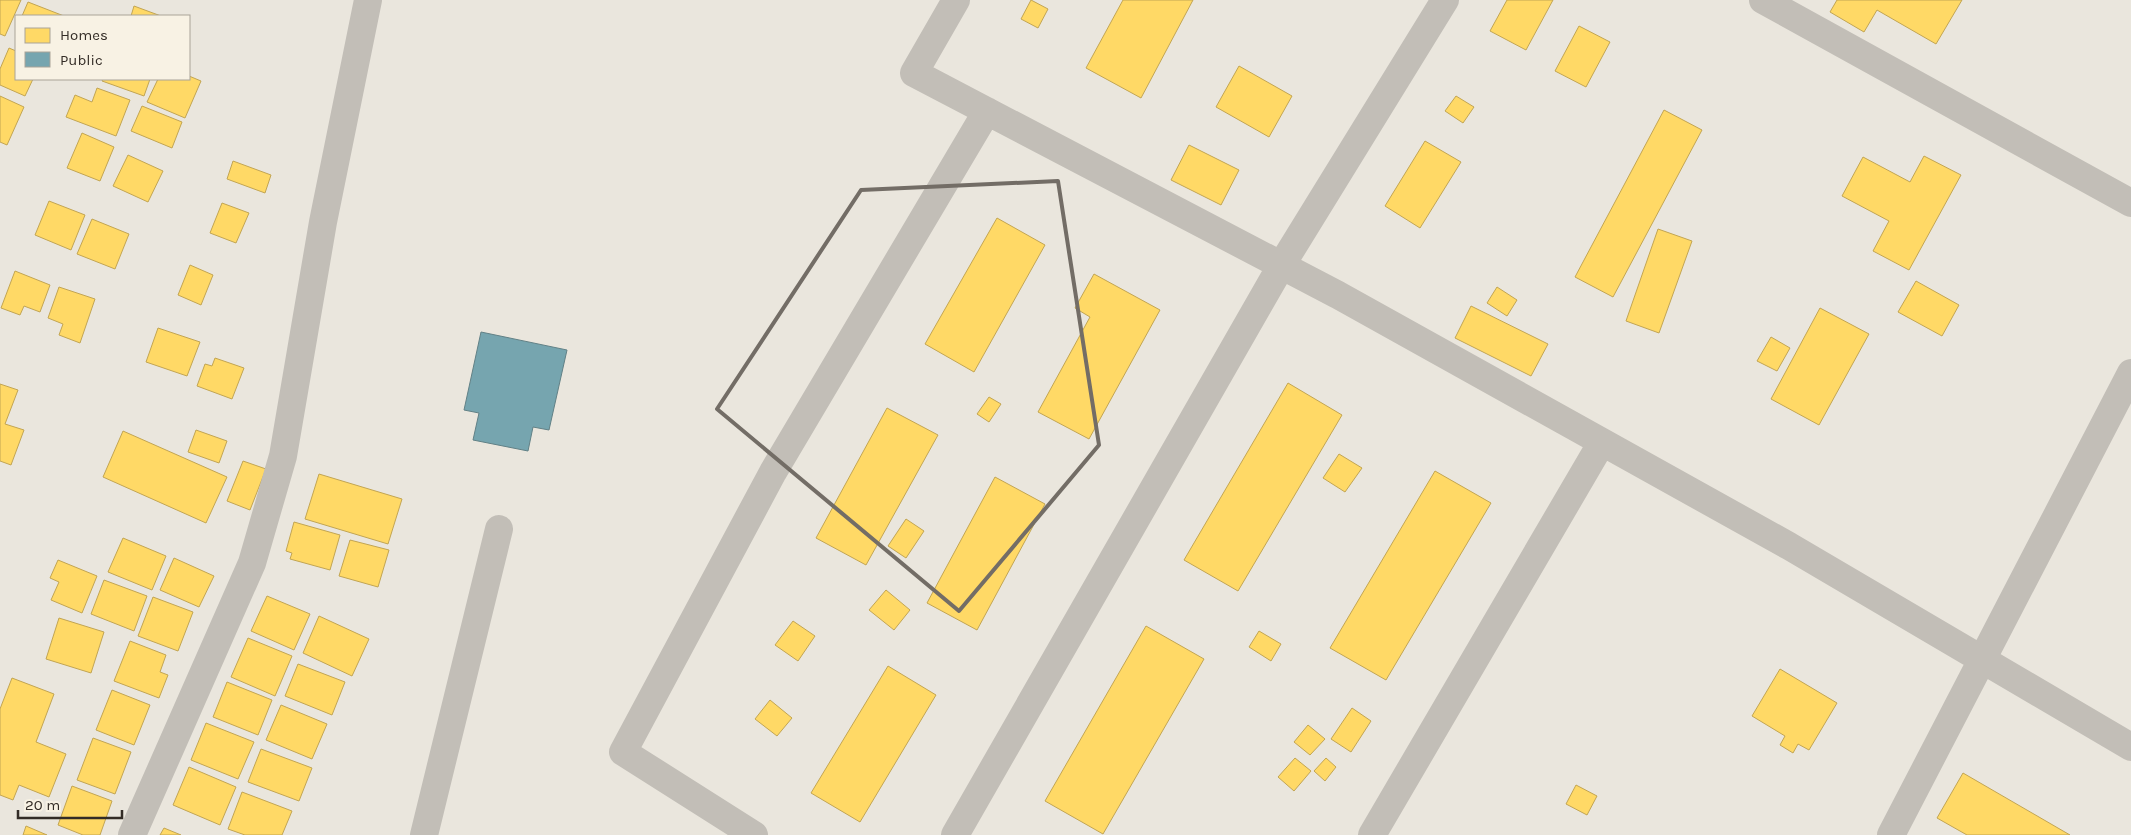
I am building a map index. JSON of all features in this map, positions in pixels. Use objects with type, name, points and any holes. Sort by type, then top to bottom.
[{"type":"street","points":[[132,835],[252,563],[283,456],[323,222],[368,0]]},
{"type":"street","points":[[956,0],[914,73],[1282,266],[1602,442],[1789,546],[2131,747]]},
{"type":"street","points":[[955,835],[1282,266],[1444,0]]},
{"type":"street","points":[[1763,0],[2131,203]]},
{"type":"street","points":[[754,835],[623,752],[773,472],[987,111]]},
{"type":"street","points":[[1891,835],[2131,373]]},
{"type":"street","points":[[1372,835],[1602,442]]},
{"type":"street","points":[[424,835],[499,529]]},
{"type":"highlighted area","points":[[1058,181],[1099,445],[959,611],[717,409],[861,190]]},
{"type":"building: Homes","points":[[0,0],[21,0],[5,36],[0,34]]},
{"type":"building: Homes","points":[[1031,0],[1048,9],[1038,28],[1021,19]]},
{"type":"building: Homes","points":[[1123,0],[1193,0],[1141,98],[1086,68]]},
{"type":"building: Homes","points":[[1507,0],[1553,0],[1526,50],[1490,31]]},
{"type":"building: Homes","points":[[1837,0],[1962,0],[1936,44],[1877,10],[1864,32],[1830,12]]},
{"type":"building: Homes","points":[[28,2],[61,15],[22,15]]},
{"type":"building: Homes","points":[[134,6],[158,15],[131,15]]},
{"type":"building: Homes","points":[[1579,26],[1610,42],[1586,87],[1555,71]]},
{"type":"building: Homes","points":[[9,48],[15,51],[15,80],[33,80],[25,96],[0,85],[0,69]]},
{"type":"building: Homes","points":[[1239,66],[1292,96],[1269,137],[1216,107]]},
{"type":"building: Homes","points":[[190,76],[201,81],[185,118],[147,102],[158,80],[190,80]]},
{"type":"building: Homes","points":[[102,80],[150,80],[144,96]]},
{"type":"building: Homes","points":[[97,88],[130,100],[116,136],[66,117],[75,95],[92,102]]},
{"type":"building: Homes","points":[[0,96],[24,107],[7,145],[0,142]]},
{"type":"building: Homes","points":[[1456,96],[1474,107],[1463,123],[1445,111]]},
{"type":"building: Homes","points":[[142,106],[182,122],[172,148],[131,131]]},
{"type":"building: Homes","points":[[1664,110],[1702,130],[1613,297],[1575,277]]},
{"type":"building: Homes","points":[[82,133],[114,147],[100,181],[67,168]]},
{"type":"building: Homes","points":[[1425,141],[1461,162],[1420,228],[1385,206]]},
{"type":"building: Homes","points":[[1189,145],[1239,170],[1221,205],[1171,180]]},
{"type":"building: Homes","points":[[128,155],[163,171],[148,202],[113,186]]},
{"type":"building: Homes","points":[[1924,156],[1961,175],[1909,270],[1873,251],[1889,221],[1842,196],[1863,157],[1910,182]]},
{"type":"building: Homes","points":[[233,161],[271,175],[265,193],[227,179]]},
{"type":"building: Homes","points":[[49,201],[85,215],[71,250],[35,235]]},
{"type":"building: Homes","points":[[222,203],[249,213],[236,243],[210,233]]},
{"type":"building: Homes","points":[[997,218],[1045,245],[974,372],[925,344]]},
{"type":"building: Homes","points":[[92,219],[129,234],[115,269],[77,254]]},
{"type":"building: Homes","points":[[1658,229],[1692,241],[1659,333],[1626,321]]},
{"type":"building: Homes","points":[[190,265],[213,275],[201,305],[178,295]]},
{"type":"building: Homes","points":[[15,271],[50,285],[40,312],[24,306],[20,315],[1,308]]},
{"type":"building: Homes","points":[[1094,274],[1160,310],[1089,439],[1038,412],[1090,317],[1075,308]]},
{"type":"building: Homes","points":[[1916,281],[1959,305],[1942,336],[1898,312]]},
{"type":"building: Homes","points":[[59,287],[95,299],[80,343],[59,335],[63,324],[48,318]]},
{"type":"building: Homes","points":[[1497,287],[1517,300],[1507,316],[1487,303]]},
{"type":"building: Homes","points":[[1471,306],[1548,344],[1531,376],[1455,338]]},
{"type":"building: Homes","points":[[1820,308],[1869,334],[1819,425],[1771,399]]},
{"type":"building: Homes","points":[[158,328],[200,342],[187,376],[146,362]]},
{"type":"building: Homes","points":[[1771,337],[1790,348],[1777,371],[1757,361]]},
{"type":"building: Homes","points":[[215,358],[244,368],[232,399],[197,386],[205,364],[212,366]]},
{"type":"building: Homes","points":[[1288,383],[1342,415],[1238,591],[1184,560]]},
{"type":"building: Homes","points":[[0,384],[18,390],[5,424],[24,430],[11,465],[0,461]]},
{"type":"building: Homes","points":[[989,397],[1001,404],[989,422],[977,414]]},
{"type":"building: Homes","points":[[887,408],[938,435],[866,565],[816,538]]},
{"type":"building: Homes","points":[[196,430],[227,441],[219,463],[188,452]]},
{"type":"building: Homes","points":[[123,431],[227,477],[206,523],[103,477]]},
{"type":"building: Homes","points":[[1339,454],[1362,468],[1345,492],[1323,478]]},
{"type":"building: Homes","points":[[243,461],[266,469],[250,510],[227,501]]},
{"type":"building: Homes","points":[[1435,471],[1491,503],[1386,680],[1330,648]]},
{"type":"building: Homes","points":[[319,474],[402,499],[388,544],[305,519]]},
{"type":"building: Homes","points":[[995,477],[1045,504],[977,630],[927,603]]},
{"type":"building: Homes","points":[[906,519],[924,531],[906,558],[888,546]]},
{"type":"building: Homes","points":[[294,522],[340,535],[330,570],[290,559],[292,553],[286,551]]},
{"type":"building: Homes","points":[[123,538],[166,556],[152,590],[108,572]]},
{"type":"building: Homes","points":[[350,540],[389,550],[378,587],[339,576]]},
{"type":"building: Homes","points":[[174,558],[214,576],[199,607],[160,590]]},
{"type":"building: Homes","points":[[58,560],[97,576],[82,613],[51,600],[59,582],[50,578]]},
{"type":"building: Homes","points":[[104,580],[147,596],[134,631],[91,614]]},
{"type":"building: Homes","points":[[886,590],[910,610],[894,630],[869,610]]},
{"type":"building: Homes","points":[[267,596],[310,614],[294,650],[251,631]]},
{"type":"building: Homes","points":[[153,597],[193,612],[178,651],[138,636]]},
{"type":"building: Homes","points":[[319,616],[369,639],[352,676],[303,653]]},
{"type":"building: Homes","points":[[59,618],[104,632],[91,673],[46,659]]},
{"type":"building: Homes","points":[[793,621],[815,636],[798,661],[775,645]]},
{"type":"building: Homes","points":[[1146,626],[1204,659],[1103,834],[1045,801]]},
{"type":"building: Homes","points":[[1259,631],[1281,644],[1271,661],[1249,647]]},
{"type":"building: Homes","points":[[248,638],[292,656],[275,696],[231,677]]},
{"type":"building: Homes","points":[[130,641],[166,655],[160,672],[168,675],[159,698],[114,681]]},
{"type":"building: Homes","points":[[298,664],[345,682],[332,715],[285,696]]},
{"type":"building: Homes","points":[[888,666],[936,695],[860,822],[811,793]]},
{"type":"building: Homes","points":[[1780,669],[1837,703],[1809,750],[1798,744],[1793,753],[1780,745],[1785,736],[1752,716]]},
{"type":"building: Homes","points":[[12,678],[54,694],[36,742],[66,754],[49,797],[19,785],[13,800],[0,795],[0,709]]},
{"type":"building: Homes","points":[[227,682],[272,700],[258,735],[213,717]]},
{"type":"building: Homes","points":[[112,690],[150,705],[134,745],[96,730]]},
{"type":"building: Homes","points":[[770,700],[792,718],[777,736],[755,719]]},
{"type":"building: Homes","points":[[281,705],[327,724],[312,759],[266,740]]},
{"type":"building: Homes","points":[[1352,708],[1371,721],[1351,752],[1331,739]]},
{"type":"building: Homes","points":[[206,723],[254,742],[238,779],[191,760]]},
{"type":"building: Homes","points":[[1308,725],[1325,739],[1310,755],[1294,742]]},
{"type":"building: Homes","points":[[93,738],[131,752],[115,794],[77,780]]},
{"type":"building: Homes","points":[[261,749],[312,768],[299,801],[248,782]]},
{"type":"building: Homes","points":[[1295,758],[1311,771],[1294,791],[1278,777]]},
{"type":"building: Homes","points":[[1326,758],[1336,767],[1325,781],[1314,771]]},
{"type":"building: Homes","points":[[189,767],[236,787],[220,825],[173,805]]},
{"type":"building: Homes","points":[[1963,773],[2070,835],[1967,835],[1937,818]]},
{"type":"building: Homes","points":[[1576,785],[1597,796],[1587,815],[1566,804]]},
{"type":"building: Homes","points":[[72,786],[112,801],[100,835],[83,835],[58,825]]},
{"type":"building: Homes","points":[[242,792],[292,811],[282,835],[245,835],[228,829]]},
{"type":"building: Homes","points":[[26,826],[47,835],[23,835]]},
{"type":"building: Homes","points":[[164,828],[181,835],[160,835]]},
{"type":"building: Public","points":[[481,332],[567,350],[549,430],[533,427],[528,451],[473,440],[479,413],[464,410]]}]
